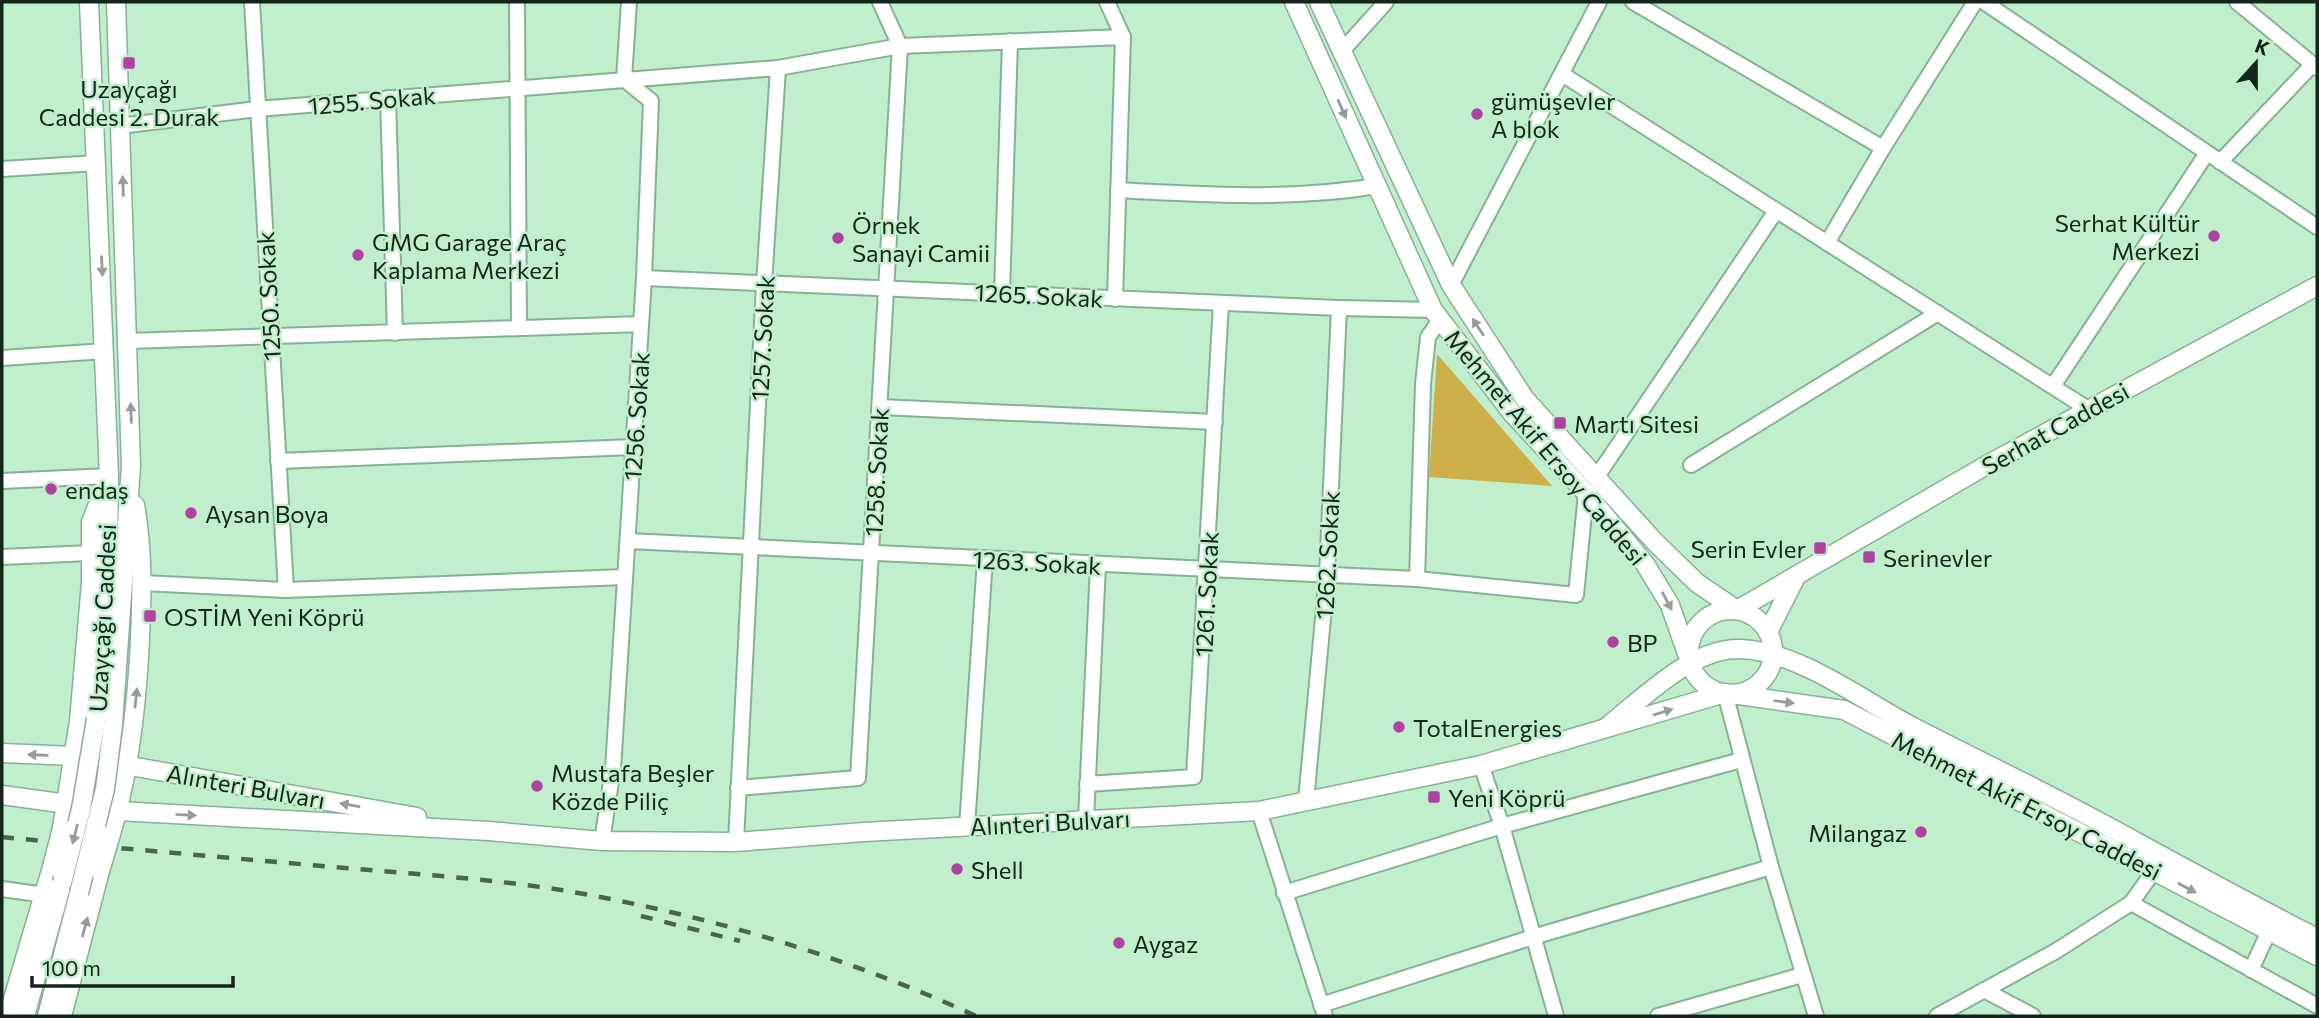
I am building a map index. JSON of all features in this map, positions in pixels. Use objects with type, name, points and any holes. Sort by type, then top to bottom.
[{"type":"main road","name":"Uzayçağı Caddesi","points":[[47,1016],[105,789],[109,475],[89,2]]},
{"type":"main road","name":"Uzayçağı Caddesi","points":[[26,1016],[105,722],[130,481],[131,432],[116,2]]},
{"type":"main road","name":"Mehmet Akif Ersoy Caddesi","points":[[1294,2],[1437,315],[1512,413],[1697,583],[1760,622],[1813,671]]},
{"type":"main road","name":"Mehmet Akif Ersoy Caddesi","points":[[1318,2],[1451,285],[1525,399],[1591,486],[1670,605],[1690,662],[1710,653],[1739,649],[1773,654],[1813,671],[1912,726],[2317,938]]},
{"type":"main road","points":[[1322,63],[1342,51]]},
{"type":"main road","points":[[1437,315],[1451,285]]},
{"type":"main road","name":"Serhat Caddesi","points":[[1690,662],[1692,635],[1711,615],[1737,610],[1985,466],[2317,286]]},
{"type":"main road","points":[[8,1016],[45,895],[62,828],[74,756],[91,583],[91,522],[109,475]]},
{"type":"main road","points":[[62,1016],[128,766],[138,678],[142,583],[141,541],[130,481]]},
{"type":"main road","points":[[1638,555],[1655,542]]},
{"type":"main road","points":[[1773,654],[1768,632],[1796,577]]},
{"type":"main road","name":"Alınteri Bulvarı","points":[[2,796],[118,811],[489,831],[603,842],[737,842],[864,832],[1259,811],[1481,765],[1725,694],[1747,691],[1757,685],[1771,666],[1773,654]]},
{"type":"main road","points":[[1690,662],[1703,683],[1725,694]]},
{"type":"main road","name":"Alınteri Bulvarı","points":[[1602,730],[1690,662]]},
{"type":"main road","name":"Mehmet Akif Ersoy Caddesi","points":[[1725,694],[1844,710],[2317,956]]},
{"type":"main road","name":"Alınteri Bulvarı","points":[[2,753],[74,756],[489,831]]},
{"type":"street","name":"1250. Sokak","points":[[252,2],[286,590]]},
{"type":"street","points":[[517,2],[519,328]]},
{"type":"street","points":[[624,79],[629,2]]},
{"type":"street","points":[[880,2],[900,46]]},
{"type":"street","points":[[1107,2],[1123,37],[1115,299]]},
{"type":"street","points":[[1342,51],[1386,2]]},
{"type":"street","points":[[1451,285],[1599,2]]},
{"type":"street","points":[[1633,2],[1883,148]]},
{"type":"street","points":[[1827,243],[1975,2]]},
{"type":"street","points":[[1984,2],[2317,228]]},
{"type":"street","points":[[2220,162],[2315,66],[2237,2]]},
{"type":"street","points":[[778,68],[900,46],[1123,37]]},
{"type":"street","points":[[1002,294],[1010,41]]},
{"type":"street","name":"1258. Sokak","points":[[738,788],[858,778],[900,46]]},
{"type":"street","name":"1255. Sokak","points":[[120,126],[257,110],[778,68]]},
{"type":"street","name":"1257. Sokak","points":[[737,842],[764,284],[778,68]]},
{"type":"street","points":[[1562,74],[2088,409]]},
{"type":"street","name":"1256. Sokak","points":[[603,842],[613,769],[628,541],[644,278],[651,101],[624,79]]},
{"type":"street","points":[[388,99],[395,333]]},
{"type":"street","points":[[2053,387],[2207,152]]},
{"type":"street","points":[[2,169],[97,163]]},
{"type":"street","points":[[1118,190],[1269,195],[1335,193],[1377,186]]},
{"type":"street","points":[[1591,486],[1776,211]]},
{"type":"street","name":"1265. Sokak","points":[[644,278],[1339,308],[1437,315]]},
{"type":"street","name":"1261. Sokak","points":[[1087,784],[1194,777],[1208,569],[1221,303]]},
{"type":"street","name":"1262. Sokak","points":[[1307,801],[1327,575],[1339,308]]},
{"type":"street","points":[[1691,465],[1938,313]]},
{"type":"street","points":[[1417,579],[1424,372],[1428,337],[1437,315]]},
{"type":"street","points":[[128,341],[641,324]]},
{"type":"street","points":[[2,358],[105,351]]},
{"type":"street","points":[[880,407],[1215,422]]},
{"type":"street","points":[[278,461],[634,447]]},
{"type":"street","points":[[2,481],[109,475]]},
{"type":"street","name":"1263. Sokak","points":[[628,541],[1417,579],[1576,595],[1591,486]]},
{"type":"street","points":[[2,557],[90,553]]},
{"type":"street","points":[[967,827],[985,559]]},
{"type":"street","points":[[1086,820],[1098,565]]},
{"type":"street","points":[[142,583],[286,590],[625,578]]},
{"type":"street","points":[[1725,694],[1771,867],[1816,1016]]},
{"type":"street","points":[[1284,893],[1502,826],[1741,760]]},
{"type":"street","points":[[1481,765],[1502,826],[1556,1016]]},
{"type":"street","points":[[1259,811],[1323,1010],[1533,937],[1771,867]]},
{"type":"street","points":[[1937,1016],[2056,951],[2131,903],[2154,871]]},
{"type":"street","points":[[2,889],[45,895]]},
{"type":"street","points":[[2131,903],[2317,1006]]},
{"type":"street","points":[[2251,970],[2269,931]]},
{"type":"street","points":[[1658,1016],[1802,975]]},
{"type":"street","points":[[1984,990],[2033,1016]]},
{"type":"shaded area","points":[[1437,354],[1552,486],[1429,477]]},
{"type":"railway","points":[[2,837],[453,877],[561,890],[668,911],[773,940],[876,974],[976,1016]]},
{"type":"railway","points":[[641,916],[740,941]]},
{"type":"place","name":"Uzayçağı Caddesi 2. Durak","points":[[129,63]]},
{"type":"place","name":"gümüşevler A blok","points":[[1477,114]]},
{"type":"place","name":"Serhat Kültür Merkezi","points":[[2214,236]]},
{"type":"place","name":"Örnek Sanayi Camii","points":[[838,238]]},
{"type":"place","name":"GMG Garage Araç Kaplama Merkezi","points":[[358,255]]},
{"type":"place","name":"Martı Sitesi","points":[[1560,423]]},
{"type":"place","name":"endaş","points":[[51,489]]},
{"type":"place","name":"Aysan Boya","points":[[191,513]]},
{"type":"place","name":"Serin Evler","points":[[1820,548]]},
{"type":"place","name":"Serinevler","points":[[1869,557]]},
{"type":"place","name":"OSTİM Yeni Köprü","points":[[150,616]]},
{"type":"place","name":"BP","points":[[1613,642]]},
{"type":"place","name":"TotalEnergies","points":[[1399,727]]},
{"type":"place","name":"Mustafa Beşler Közde Piliç","points":[[537,786]]},
{"type":"place","name":"Yeni Köprü","points":[[1434,797]]},
{"type":"place","name":"Milangaz","points":[[1921,832]]},
{"type":"place","name":"Shell","points":[[957,869]]},
{"type":"place","name":"Aygaz","points":[[1119,943]]}]
